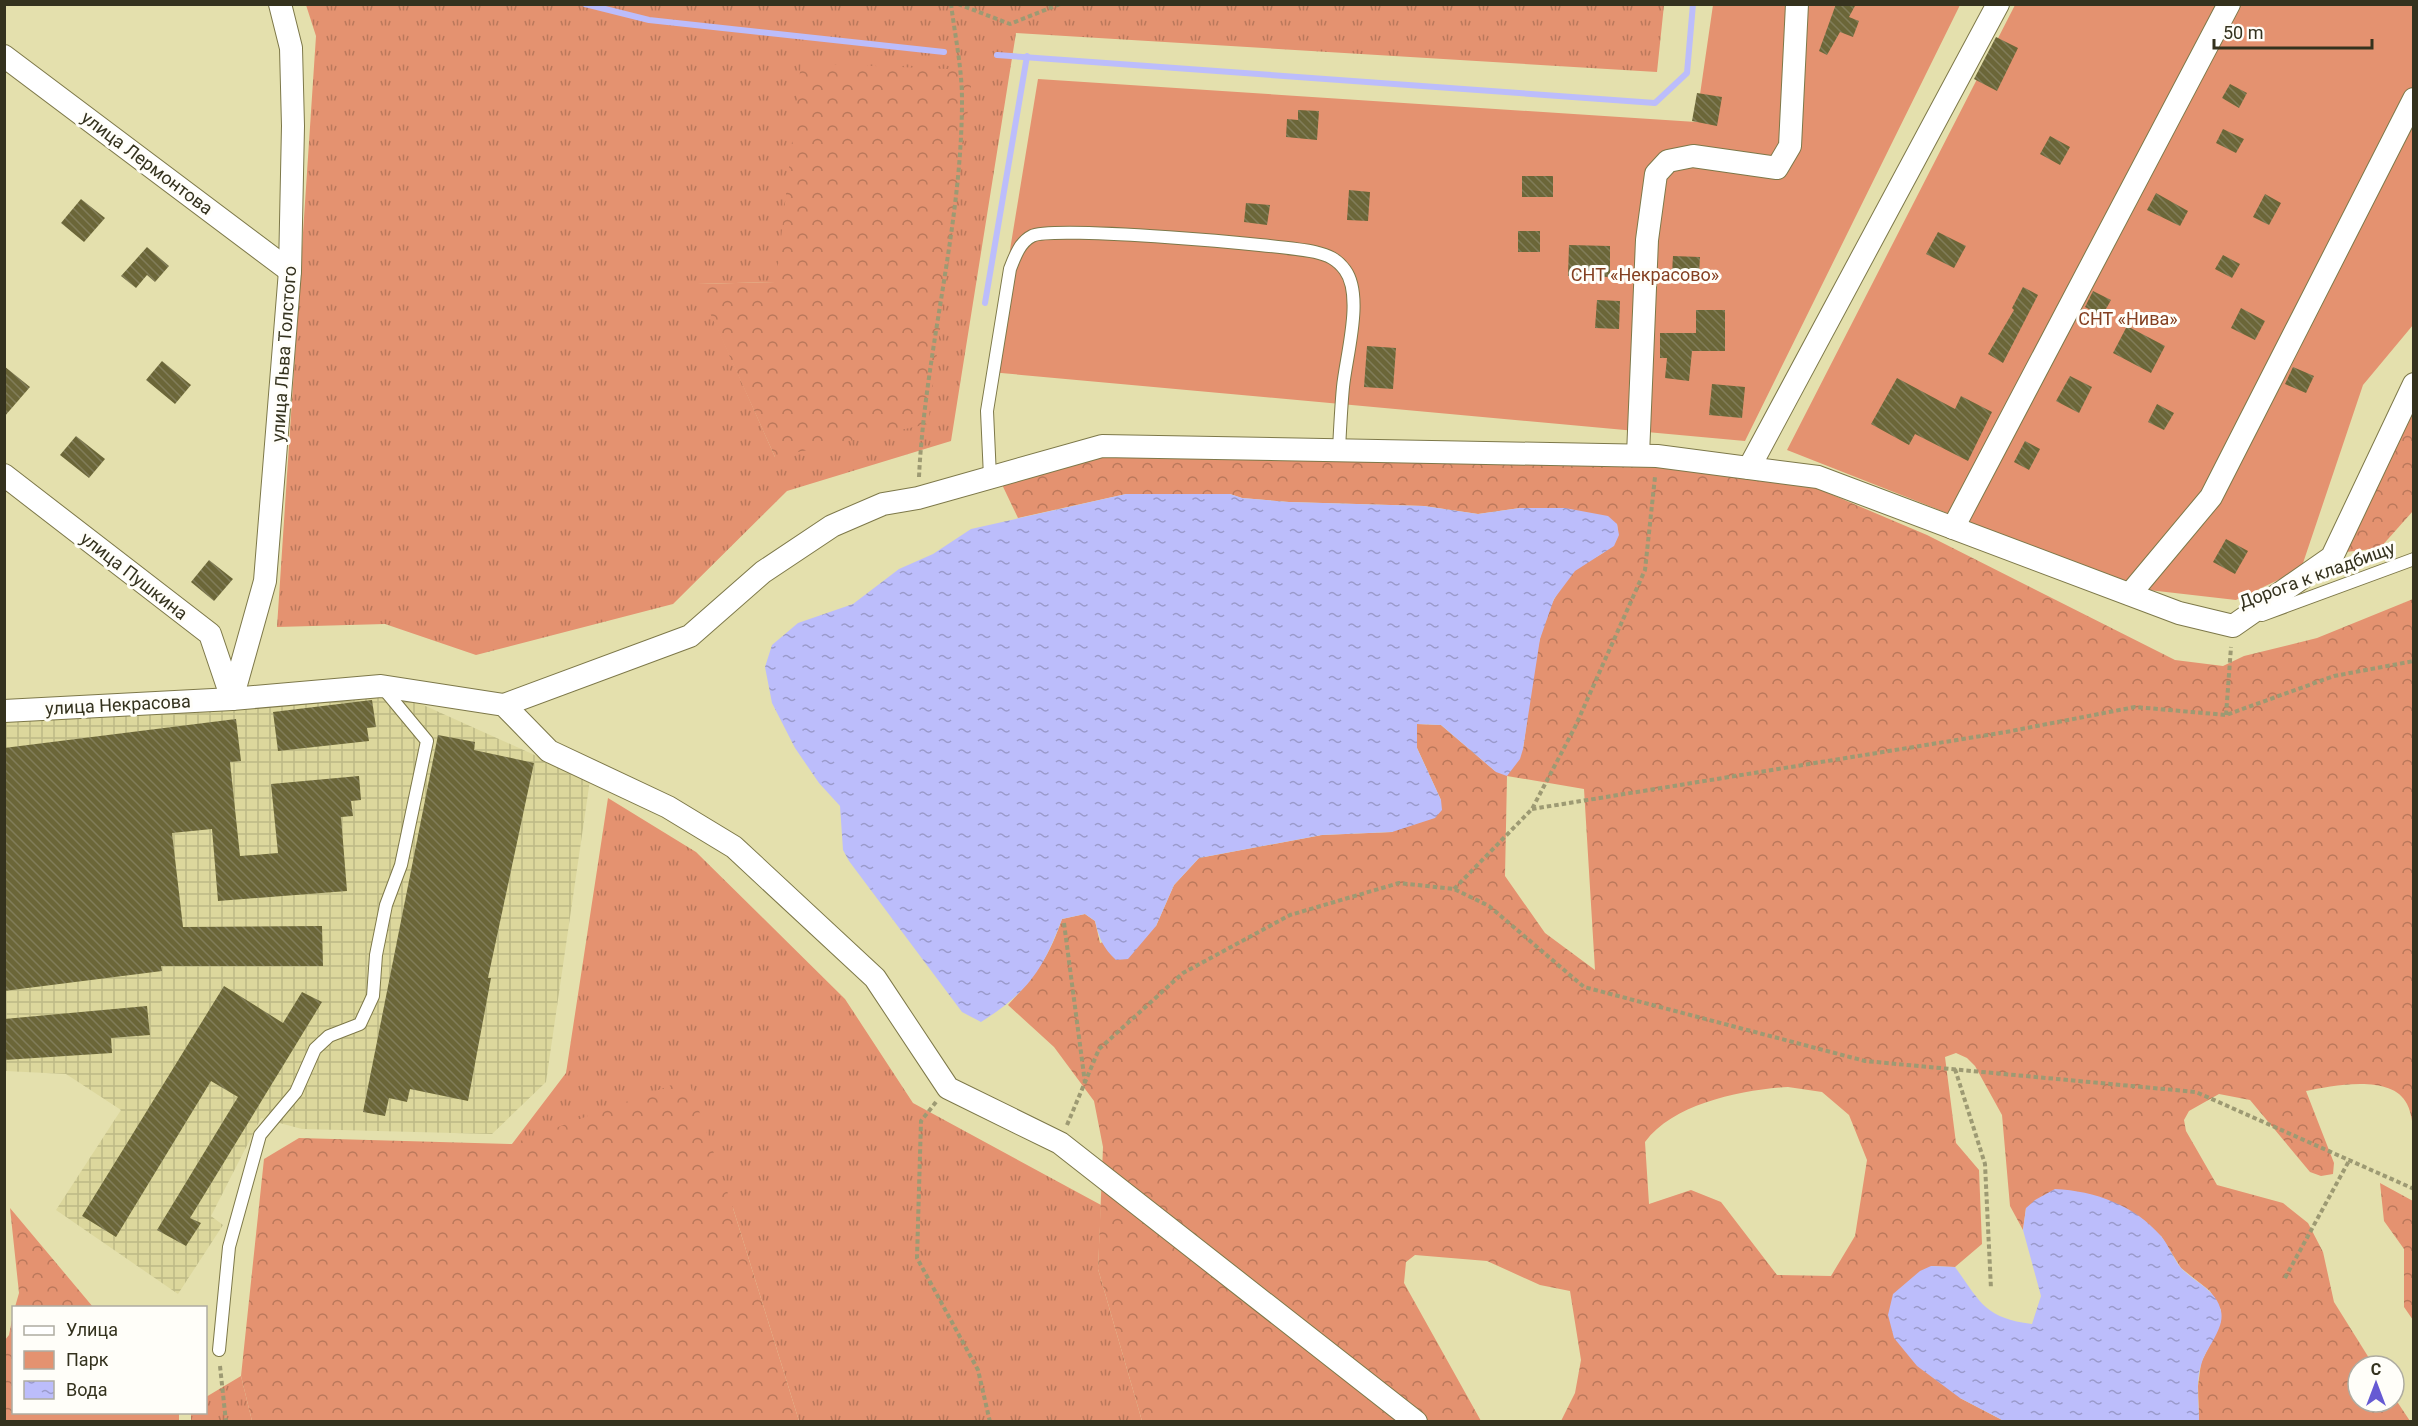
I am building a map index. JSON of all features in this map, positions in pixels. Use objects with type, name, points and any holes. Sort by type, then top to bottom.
[{"type":"street","name":"улица Льва Толстого","points":[[232,699],[265,581],[290,271],[293,126],[291,48],[280,4]]},
{"type":"street","points":[[1647,456],[1647,240],[1656,174],[1668,161],[1693,156],[1777,168],[1790,146],[1797,4]]},
{"type":"street","points":[[1749,468],[1998,4]]},
{"type":"street","points":[[1953,528],[2229,4]]},
{"type":"street","name":"улица Лермонтова","points":[[4,56],[290,271]]},
{"type":"street","points":[[2130,594],[2211,497],[2414,99]]},
{"type":"street","points":[[1416,1422],[1060,1143],[948,1088],[875,978],[734,847],[668,807],[549,751],[504,705],[690,636],[763,573],[832,526],[883,504],[918,498],[1102,446],[1647,456],[1818,477],[2179,613],[2233,626],[2332,557],[2414,384]]},
{"type":"street","name":"улица Пушкина","points":[[4,475],[210,634],[232,699]]},
{"type":"street","name":"улица Некрасова","points":[[4,711],[232,699],[381,686],[504,705]]},
{"type":"lane","points":[[990,477],[987,411],[1010,269],[1017,250],[1033,235],[1060,232],[1193,239],[1314,252],[1335,258],[1347,272],[1352,287],[1353,312],[1343,386],[1339,450]]},
{"type":"lane","name":"Дорога к кладбищу","points":[[2233,626],[2414,559]]},
{"type":"lane","points":[[219,1350],[229,1247],[260,1135],[296,1092],[315,1049],[329,1036],[360,1024],[373,996],[376,956],[386,905],[401,865],[427,741],[381,686]]},
{"type":"path","points":[[918,498],[921,432],[952,229],[962,100],[951,4]]},
{"type":"path","points":[[958,4],[1010,24],[1060,4]]},
{"type":"path","points":[[1454,889],[1532,809],[1575,726],[1645,570],[1647,456]]},
{"type":"path","points":[[2226,715],[2233,626]]},
{"type":"path","points":[[1532,809],[2006,732],[2135,707],[2226,715],[2334,676],[2414,661]]},
{"type":"path","points":[[1060,1143],[1100,1049],[1183,973],[1290,915],[1399,883],[1454,889],[1489,906],[1584,987],[1865,1061],[2196,1092],[2414,1189]]},
{"type":"path","points":[[1064,923],[1085,1084]]},
{"type":"path","points":[[1955,1069],[1985,1164],[1991,1288]]},
{"type":"path","points":[[948,1088],[921,1121],[916,1258],[978,1370],[990,1422]]},
{"type":"path","points":[[2285,1278],[2350,1160]]},
{"type":"path","points":[[219,1350],[226,1422]]},
{"type":"shaded area","points":[[381,686],[590,780],[546,1082],[492,1134],[302,1129],[261,1118],[211,1216],[223,1225],[178,1294],[56,1210],[121,1110],[66,1074],[5,1071],[5,719]]},
{"type":"green space","points":[[306,5],[1664,5],[1657,72],[1016,33],[951,441],[787,491],[673,604],[476,655],[385,624],[277,627],[316,36]],"holes":[[[776,282],[775,457],[698,284]]]},
{"type":"green space","name":"СНТ «Некрасово»","points":[[1713,5],[1960,5],[1745,441],[990,372],[1038,79],[1696,122]]},
{"type":"green space","name":"СНТ «Нива»","points":[[2015,5],[2413,5],[2413,325],[2363,385],[2301,569],[2236,600],[2140,589],[1787,450]]},
{"type":"green space","points":[[801,63],[973,70],[928,424],[775,457],[697,284],[776,282]]},
{"type":"green space","points":[[2413,400],[2413,511],[2380,548],[2346,552]]},
{"type":"green space","points":[[1128,447],[1629,465],[1802,482],[1927,535],[2175,660],[2223,666],[2244,656],[2317,638],[2413,599],[2413,1131],[2407,1104],[2399,1094],[2388,1088],[2360,1084],[2306,1091],[2334,1163],[2333,1174],[2321,1176],[2310,1172],[2250,1100],[2219,1094],[2189,1111],[2184,1120],[2186,1131],[2217,1185],[2283,1203],[2308,1223],[2323,1252],[2334,1302],[2366,1354],[2346,1354],[2346,1414],[2405,1414],[2410,1421],[2199,1421],[2198,1386],[2201,1363],[2221,1321],[2221,1310],[2210,1291],[2181,1268],[2161,1236],[2026,1208],[2023,1230],[2010,1206],[2002,1115],[1975,1066],[1967,1058],[1956,1053],[1945,1057],[1956,1143],[1979,1170],[1982,1244],[1955,1267],[1931,1266],[1960,1398],[2004,1421],[1561,1421],[1575,1393],[1581,1360],[1570,1291],[1540,1285],[1487,1261],[1415,1255],[1406,1262],[1404,1283],[1481,1421],[1142,1421],[1098,1269],[1103,1147],[1094,1101],[1054,1047],[1008,1005],[1041,965],[1062,919],[1085,914],[1095,921],[1100,943],[1156,926],[1174,885],[1199,858],[1322,835],[1392,832],[1441,800],[1417,748],[1417,724],[1441,725],[1495,771],[1523,749],[1538,649],[1549,611],[1556,596],[1575,570],[1611,547],[1615,541],[1617,524],[1520,508],[1478,514],[1424,506],[1289,502],[1242,498],[1230,494],[1126,494],[1018,518],[995,470]],"holes":[[[1507,776],[1584,789],[1595,970],[1545,933],[1505,876]],[[1788,1087],[1822,1092],[1849,1115],[1867,1160],[1855,1236],[1831,1276],[1777,1275],[1721,1202],[1691,1190],[1649,1204],[1645,1142],[1673,1117],[1710,1101],[1750,1091]]]},
{"type":"green space","points":[[608,798],[696,852],[845,999],[913,1103],[1101,1205],[1098,1269],[1142,1421],[799,1421],[733,1208],[512,1144],[566,1073]]},
{"type":"green space","points":[[688,1079],[733,1208],[799,1421],[252,1421],[241,1376],[264,1159],[299,1138],[512,1144]]},
{"type":"green space","points":[[2380,1183],[2413,1201],[2413,1320],[2404,1307],[2404,1249],[2384,1221]]},
{"type":"green space","points":[[10,1208],[92,1306],[15,1306],[19,1293]]},
{"type":"green space","points":[[12,1320],[12,1414],[179,1414],[179,1421],[5,1421],[5,1340],[9,1335]]},
{"type":"green space","points":[[241,1376],[252,1421],[191,1421],[191,1414],[207,1414],[207,1396]]},
{"type":"water","points":[[1126,494],[1230,494],[1242,498],[1289,502],[1424,506],[1478,514],[1520,508],[1565,508],[1608,516],[1617,524],[1619,535],[1614,546],[1575,571],[1554,599],[1540,639],[1523,749],[1520,759],[1507,776],[1496,772],[1441,725],[1417,724],[1417,748],[1441,800],[1442,810],[1435,818],[1392,832],[1322,835],[1199,858],[1174,885],[1156,926],[1128,959],[1116,960],[1112,956],[1102,942],[1095,921],[1085,914],[1062,919],[1048,952],[1032,978],[1011,1000],[981,1022],[962,1012],[849,861],[843,850],[840,806],[819,783],[795,748],[772,703],[765,667],[772,645],[798,623],[853,604],[899,569],[933,554],[971,529]]},
{"type":"water","points":[[2055,1189],[2099,1197],[2139,1216],[2161,1236],[2181,1268],[2215,1297],[2222,1317],[2200,1369],[2199,1421],[2004,1421],[1960,1398],[1917,1366],[1894,1338],[1888,1315],[1893,1294],[1920,1271],[1931,1266],[1955,1267],[1978,1299],[1994,1313],[2004,1318],[2032,1324],[2041,1296],[2023,1230],[2026,1208]]},
{"type":"building","points":[[1836,4],[1856,4],[1849,17],[1859,21],[1853,37],[1840,32],[1827,55],[1819,51]]},
{"type":"building","points":[[1996,37],[2018,48],[1997,91],[1974,79]]},
{"type":"building","points":[[2230,84],[2247,93],[2239,108],[2222,98]]},
{"type":"building","points":[[1697,93],[1722,97],[1717,126],[1692,121]]},
{"type":"building","points":[[1298,110],[1319,111],[1317,140],[1286,137],[1287,119],[1298,120]]},
{"type":"building","points":[[2223,129],[2244,139],[2236,153],[2216,143]]},
{"type":"building","points":[[2050,136],[2070,147],[2060,165],[2040,154]]},
{"type":"building","points":[[1522,176],[1553,176],[1553,197],[1522,197]]},
{"type":"building","points":[[1349,190],[1370,192],[1368,221],[1347,220]]},
{"type":"building","points":[[2156,193],[2188,211],[2180,226],[2147,210]]},
{"type":"building","points":[[2265,194],[2281,203],[2269,225],[2253,217]]},
{"type":"building","points":[[81,199],[105,218],[84,242],[61,223]]},
{"type":"building","points":[[1246,203],[1270,205],[1267,225],[1244,222]]},
{"type":"building","points":[[1518,231],[1540,231],[1540,252],[1518,252]]},
{"type":"building","points":[[1938,232],[1966,246],[1954,268],[1926,254]]},
{"type":"building","points":[[1569,245],[1610,246],[1610,277],[1568,276]]},
{"type":"building","points":[[147,247],[169,266],[155,282],[147,275],[136,288],[121,276]]},
{"type":"building","points":[[2223,255],[2240,264],[2232,278],[2215,269]]},
{"type":"building","points":[[1673,256],[1700,257],[1699,274],[1672,273]]},
{"type":"building","points":[[2023,287],[2038,295],[2003,363],[1988,354],[2014,310],[2012,308]]},
{"type":"building","points":[[2093,291],[2111,300],[2102,316],[2085,307]]},
{"type":"building","points":[[1597,300],[1620,301],[1619,329],[1595,328]]},
{"type":"building","points":[[2241,308],[2265,321],[2255,340],[2231,328]]},
{"type":"building","points":[[1696,310],[1725,310],[1725,351],[1692,351],[1689,381],[1665,378],[1667,358],[1660,358],[1660,333],[1696,333]]},
{"type":"building","points":[[2127,326],[2165,346],[2151,373],[2113,353]]},
{"type":"building","points":[[1367,346],[1396,348],[1393,389],[1364,387]]},
{"type":"building","points":[[162,361],[191,385],[175,404],[146,380]]},
{"type":"building","points":[[4,366],[30,387],[4,417]]},
{"type":"building","points":[[2293,367],[2314,376],[2306,393],[2285,384]]},
{"type":"building","points":[[2070,376],[2092,387],[2079,413],[2056,401]]},
{"type":"building","points":[[1897,378],[1955,409],[1961,396],[1992,412],[1968,461],[1915,434],[1909,445],[1871,424]]},
{"type":"building","points":[[1712,384],[1745,387],[1742,418],[1709,415]]},
{"type":"building","points":[[2157,404],[2174,413],[2164,430],[2148,422]]},
{"type":"building","points":[[76,436],[105,459],[89,478],[60,455]]},
{"type":"building","points":[[2025,441],[2040,449],[2029,470],[2014,462]]},
{"type":"building","points":[[2226,539],[2248,551],[2235,574],[2213,562]]},
{"type":"building","points":[[209,560],[233,579],[214,601],[191,582]]},
{"type":"building","points":[[372,700],[376,727],[367,728],[369,741],[278,751],[273,712]]},
{"type":"building","points":[[236,719],[241,761],[230,762],[240,856],[278,853],[271,784],[359,776],[361,800],[351,801],[353,816],[341,817],[347,891],[218,901],[212,829],[172,833],[183,927],[322,926],[323,966],[161,966],[162,971],[4,991],[4,748]]},
{"type":"building","points":[[438,735],[475,742],[474,750],[534,763],[488,978],[491,978],[468,1101],[410,1089],[407,1102],[389,1098],[385,1116],[363,1112]]},
{"type":"building","points":[[224,986],[283,1023],[302,992],[322,1002],[190,1218],[201,1223],[186,1246],[157,1230],[238,1097],[211,1081],[116,1237],[82,1216]]},
{"type":"building","points":[[147,1006],[150,1035],[111,1038],[112,1053],[4,1060],[4,1019]]},
{"type":"waterway","points":[[585,4],[649,20],[944,52]]},
{"type":"waterway","points":[[997,55],[1655,103],[1687,73],[1693,4]]},
{"type":"waterway","points":[[985,303],[1027,56]]}]
